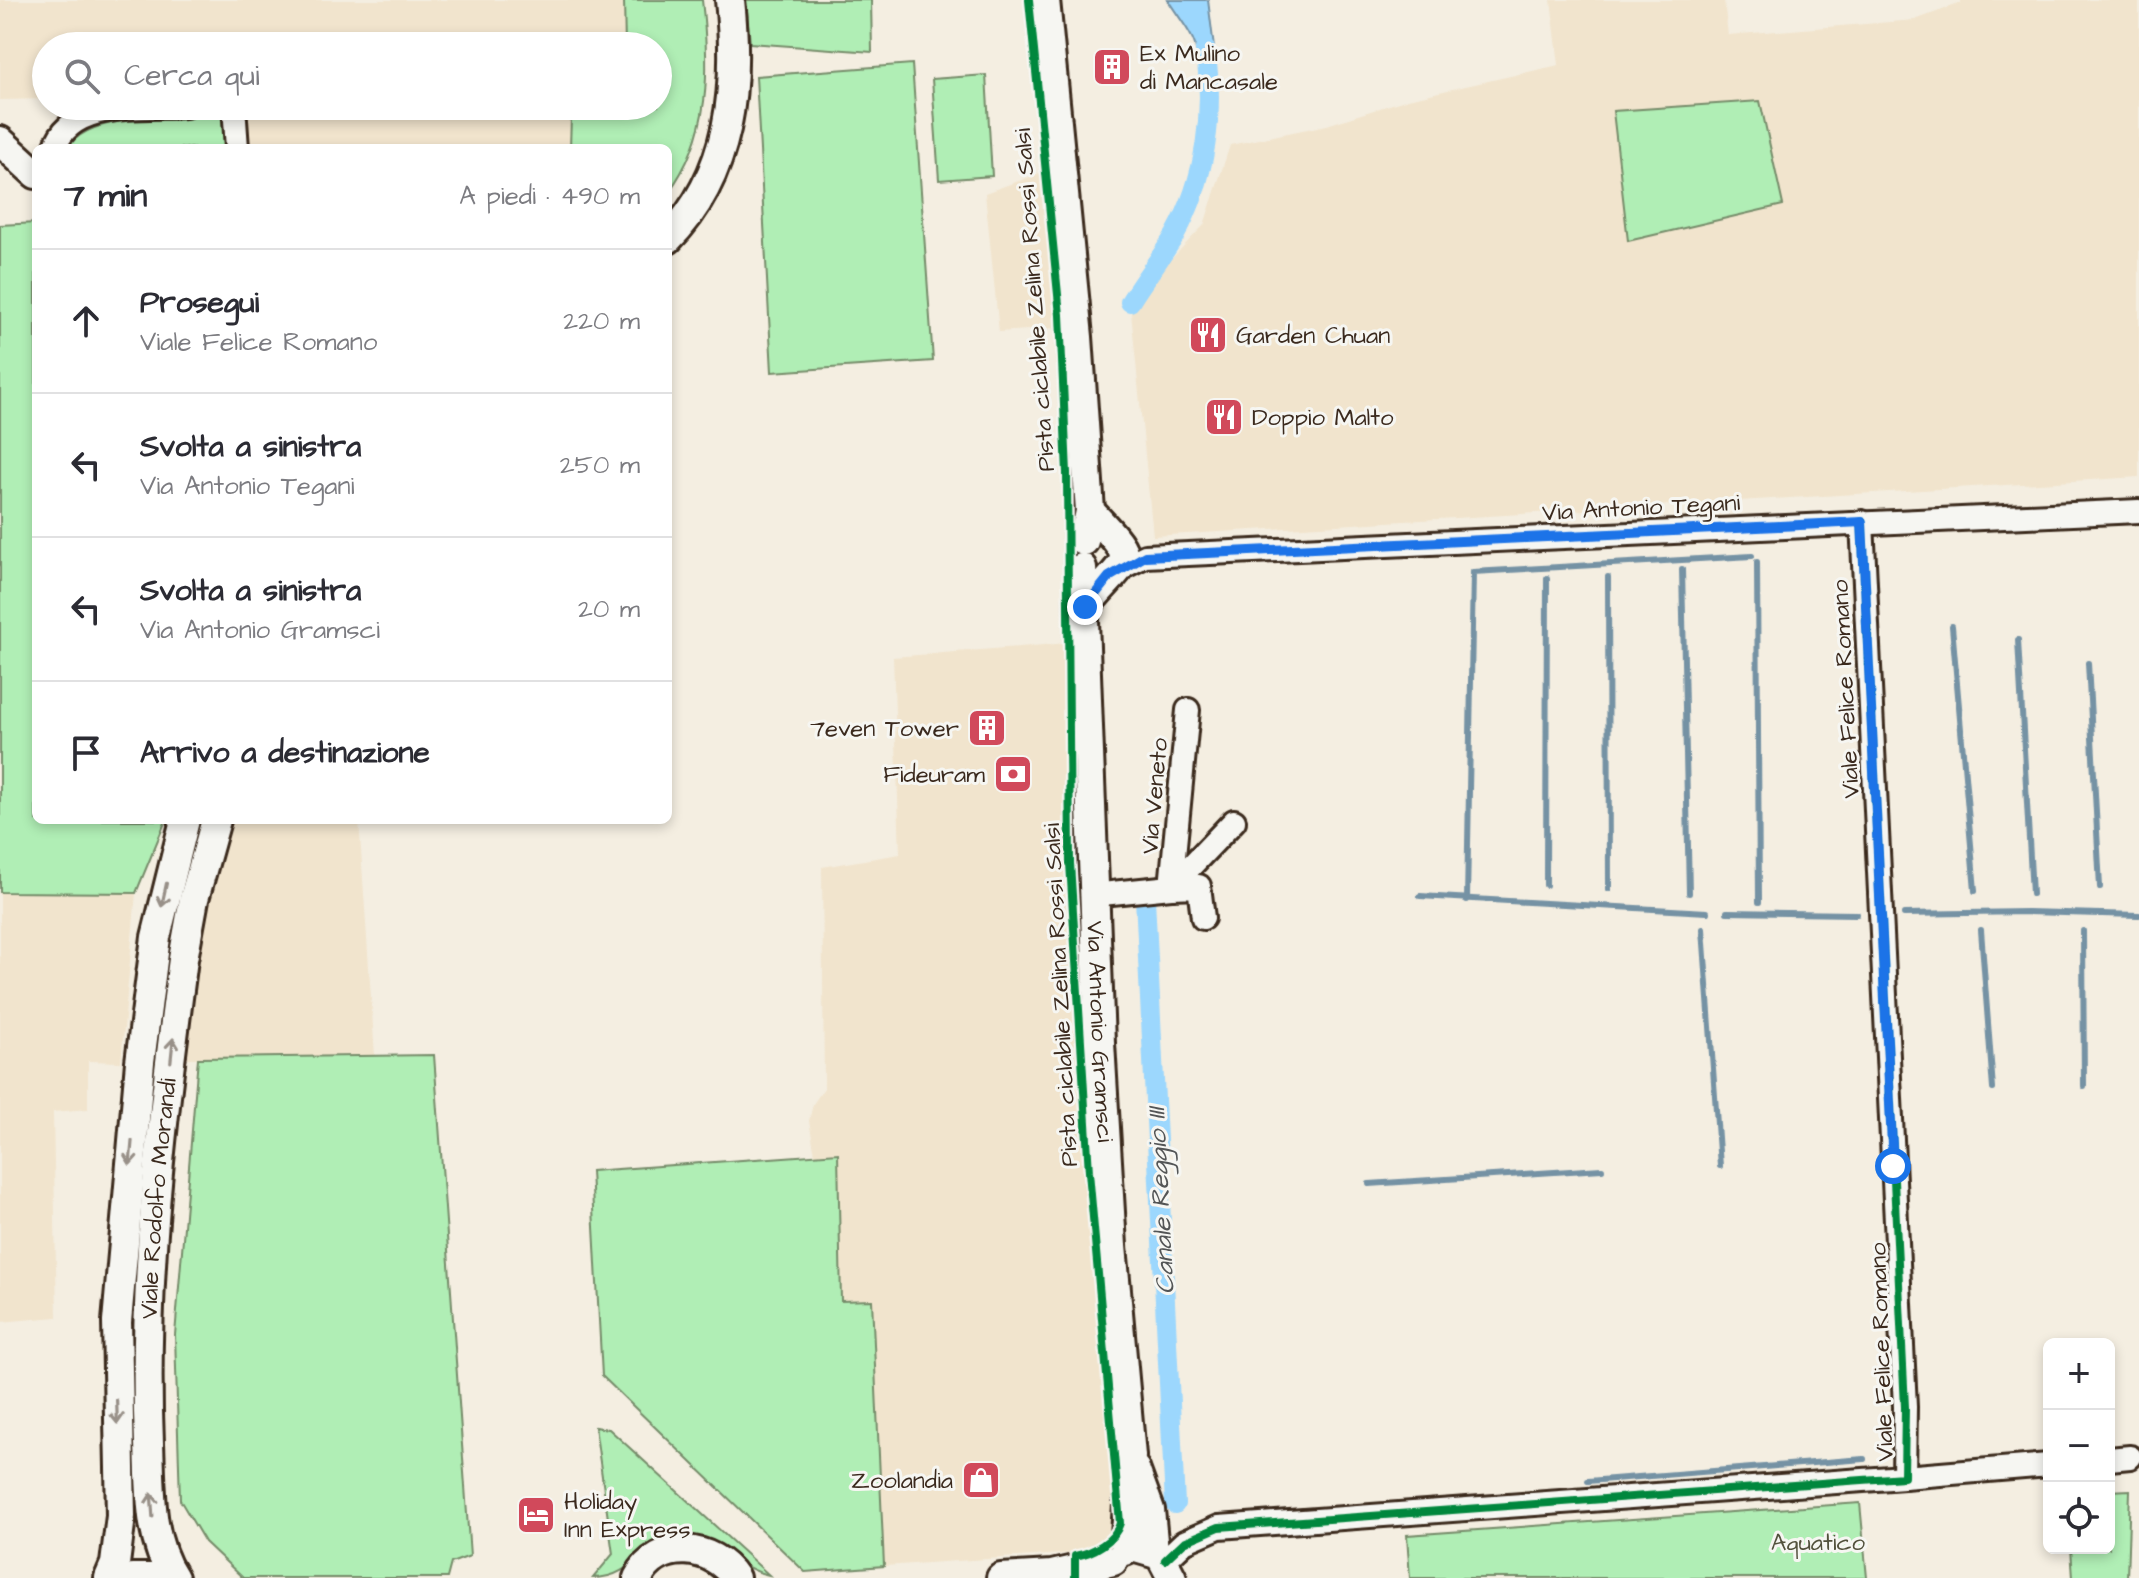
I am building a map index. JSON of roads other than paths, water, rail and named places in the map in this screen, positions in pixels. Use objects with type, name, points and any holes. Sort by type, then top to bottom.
[{"type":"street","points":[[672,204],[691,175],[713,107],[716,63],[711,0]]},
{"type":"street","points":[[672,233],[700,194],[727,131],[735,65],[730,0]]},
{"type":"street","name":"Via Antonio Gramsci","points":[[1045,0],[1078,337],[1090,511],[1083,554],[1092,895],[1112,1246],[1131,1456],[1115,1563]]},
{"type":"street","points":[[57,144],[65,128],[80,120]]},
{"type":"street","points":[[235,120],[237,144]]},
{"type":"street","points":[[0,141],[32,170]]},
{"type":"street","points":[[1090,511],[1122,556]]},
{"type":"street","name":"Via Antonio Tegani","points":[[1122,556],[2139,511]]},
{"type":"street","name":"Viale Felice Romano","points":[[1862,522],[1905,1407],[1904,1477]]},
{"type":"street","points":[[1096,533],[1122,556],[1094,577],[1083,554],[1096,533]]},
{"type":"street","points":[[1085,607],[1122,556]]},
{"type":"street","name":"Via Veneto","points":[[1171,887],[1188,710]]},
{"type":"street","name":"Via Veneto","points":[[1171,887],[1234,821]]},
{"type":"street","name":"Viale Rodolfo Morandi","points":[[109,1578],[115,1564],[121,1516],[117,1322],[139,1075],[156,937],[184,824]]},
{"type":"street","name":"Viale Rodolfo Morandi","points":[[174,1578],[162,1560],[151,1511],[146,1326],[183,959],[194,899],[215,824]]},
{"type":"street","name":"Via Veneto","points":[[1092,895],[1199,886],[1203,918]]},
{"type":"street","name":"Via Antonio Gramsci","points":[[1131,1456],[1166,1566]]},
{"type":"street","name":"Viale Felice Romano","points":[[1166,1566],[1219,1527],[2043,1465]]},
{"type":"street","points":[[1001,1578],[1055,1576],[1115,1563],[1135,1548],[1166,1566]]},
{"type":"street","points":[[638,1578],[657,1556],[678,1549],[699,1550],[718,1559],[737,1577]]},
{"type":"street","points":[[132,1578],[151,1578]]},
{"type":"water","points":[[1168,0],[1208,0],[1214,48],[1196,50],[1189,32]]},
{"type":"waterway","name":"Canale Reggio III","points":[[1130,302],[1175,235],[1186,214],[1201,168],[1209,96],[1205,49]]},
{"type":"waterway","points":[[1467,900],[1473,572],[1752,556]]},
{"type":"waterway","points":[[1757,562],[1759,902]]},
{"type":"waterway","points":[[1682,569],[1689,893]]},
{"type":"waterway","points":[[1608,577],[1609,889]]},
{"type":"waterway","points":[[1546,885],[1547,578]]},
{"type":"waterway","points":[[1952,626],[1975,891]]},
{"type":"waterway","points":[[2018,640],[2032,894]]},
{"type":"waterway","points":[[2088,663],[2100,887]]},
{"type":"waterway","points":[[1420,896],[1707,912]]},
{"type":"waterway","name":"Canale Reggio III","points":[[1145,898],[1175,1504]]},
{"type":"waterway","points":[[1727,912],[1857,914]]},
{"type":"waterway","points":[[1904,914],[2027,912],[2139,915]]},
{"type":"waterway","points":[[1703,929],[1720,1166]]},
{"type":"waterway","points":[[1981,930],[1993,1089]]},
{"type":"waterway","points":[[2083,931],[2084,1087]]},
{"type":"waterway","points":[[1369,1184],[1602,1169]]},
{"type":"waterway","points":[[1588,1481],[1864,1459]]},
{"type":"place","name":"Ex Mulino di Mancasale","points":[[1112,67]]},
{"type":"place","name":"Garden Chuan","points":[[1208,335]]},
{"type":"place","name":"Doppio Malto","points":[[1224,417]]},
{"type":"place","name":"7even Tower","points":[[987,728]]},
{"type":"place","name":"Fideuram","points":[[1013,774]]},
{"type":"place","name":"Zoolandia","points":[[981,1480]]},
{"type":"place","name":"Holiday Inn Express","points":[[536,1515]]},
{"type":"park label","name":"Aquatico","points":[[1818,1542]]}]
